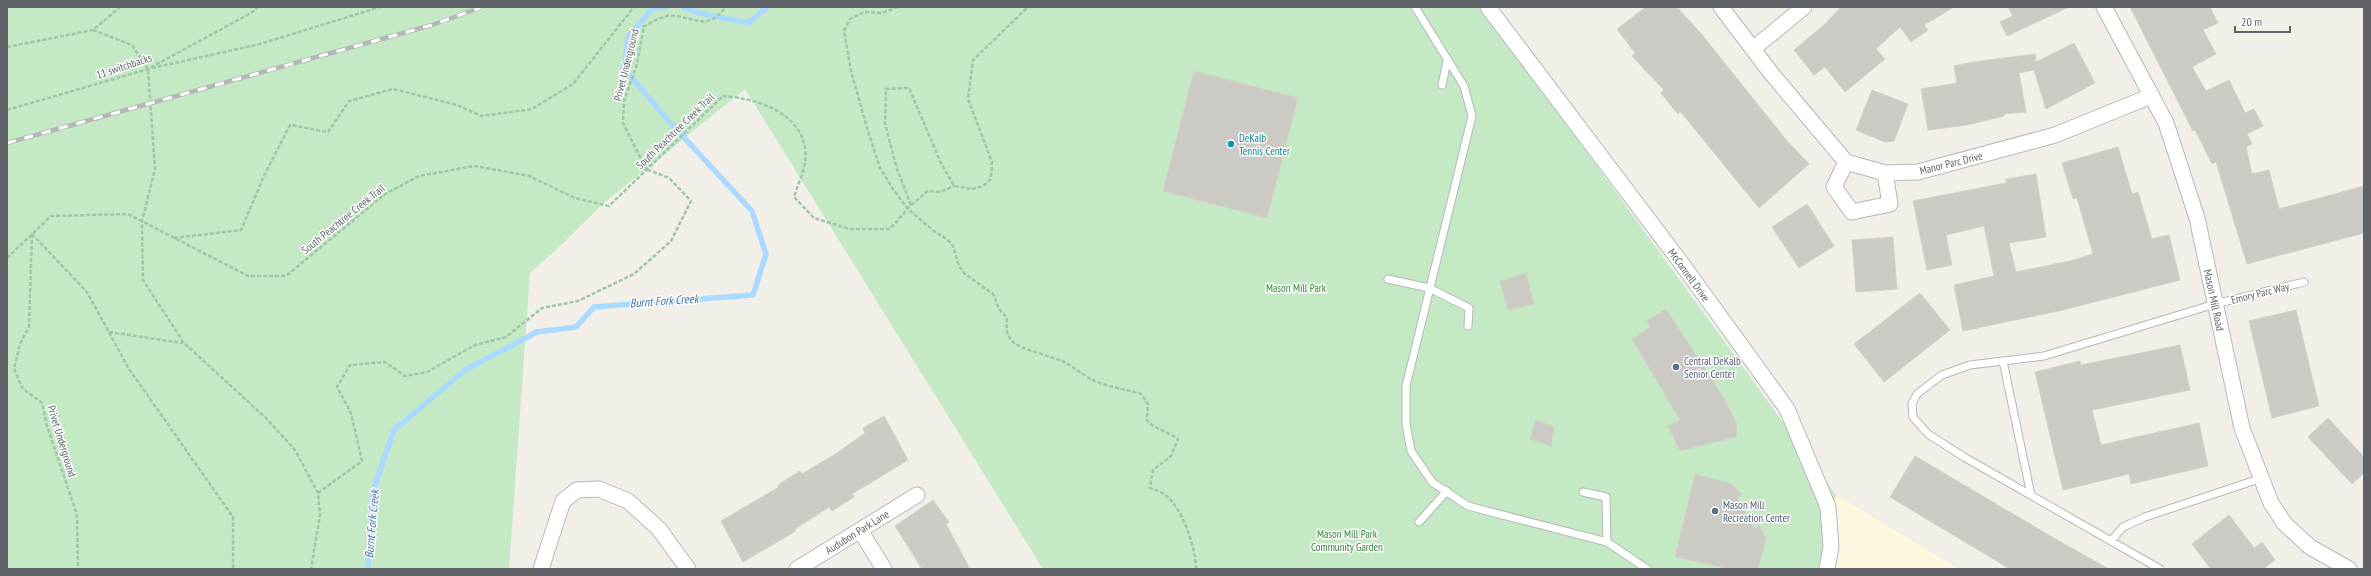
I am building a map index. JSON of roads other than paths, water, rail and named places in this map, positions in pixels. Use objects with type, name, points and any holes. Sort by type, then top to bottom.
[{"type":"street","name":"McConnell Drive","points":[[1488,7],[1679,260],[1787,409],[1828,507],[1831,547],[1827,569]]},
{"type":"street","points":[[1720,7],[1754,48],[1771,73],[1846,162],[1834,187],[1852,212],[1890,204],[1885,174]]},
{"type":"street","points":[[1754,48],[1804,7]]},
{"type":"street","name":"Mason Mill Road","points":[[2104,7],[2166,123],[2197,218],[2242,428],[2271,503],[2285,524],[2310,547],[2349,569]]},
{"type":"street","name":"Manor Parc Drive","points":[[1846,162],[1885,174],[1918,172],[2055,135],[2151,96]]},
{"type":"street","points":[[541,569],[563,501],[577,490],[599,489],[628,501],[659,529],[688,569]]},
{"type":"street","name":"Audubon Park Lane","points":[[797,569],[917,495]]},
{"type":"street","points":[[860,530],[884,569]]},
{"type":"lane","points":[[1415,7],[1464,86],[1472,116],[1406,386],[1406,424],[1411,451],[1432,482],[1468,506],[1607,542],[1647,569]]},
{"type":"lane","points":[[1442,85],[1448,61]]},
{"type":"lane","points":[[1388,279],[1429,288],[1469,308],[1468,326]]},
{"type":"lane","name":"Emory Parc Way","points":[[2160,569],[1964,457],[1928,434],[1913,417],[1912,403],[1918,393],[1942,375],[1970,365],[2044,356],[2215,304],[2304,282]]},
{"type":"lane","points":[[2002,361],[2031,495]]},
{"type":"lane","points":[[2111,541],[2123,527],[2145,517],[2262,478]]},
{"type":"lane","points":[[1419,522],[1447,492]]},
{"type":"lane","points":[[1583,492],[1606,497],[1607,542]]},
{"type":"waterway","name":"Burnt Fork Creek","points":[[368,569],[373,491],[394,430],[465,370],[537,332],[576,327],[594,307],[753,295],[766,254],[752,211],[666,118],[624,68],[628,37],[653,8],[668,7]]},
{"type":"waterway","name":"Burnt Fork Creek","points":[[684,7],[699,13],[749,23],[767,7]]},
{"type":"railway","points":[[7,143],[432,25],[482,7]]},
{"type":"place","name":"DeKalb Tennis Center","points":[[1231,144]]},
{"type":"place","name":"Central DeKalb Senior Center","points":[[1676,367]]},
{"type":"place","name":"Mason Mill Recreation Center","points":[[1715,511]]},
{"type":"park label","name":"Mason Mill Park","points":[[1296,288]]},
{"type":"park label","name":"Mason Mill Park Community Garden","points":[[1347,540]]}]
